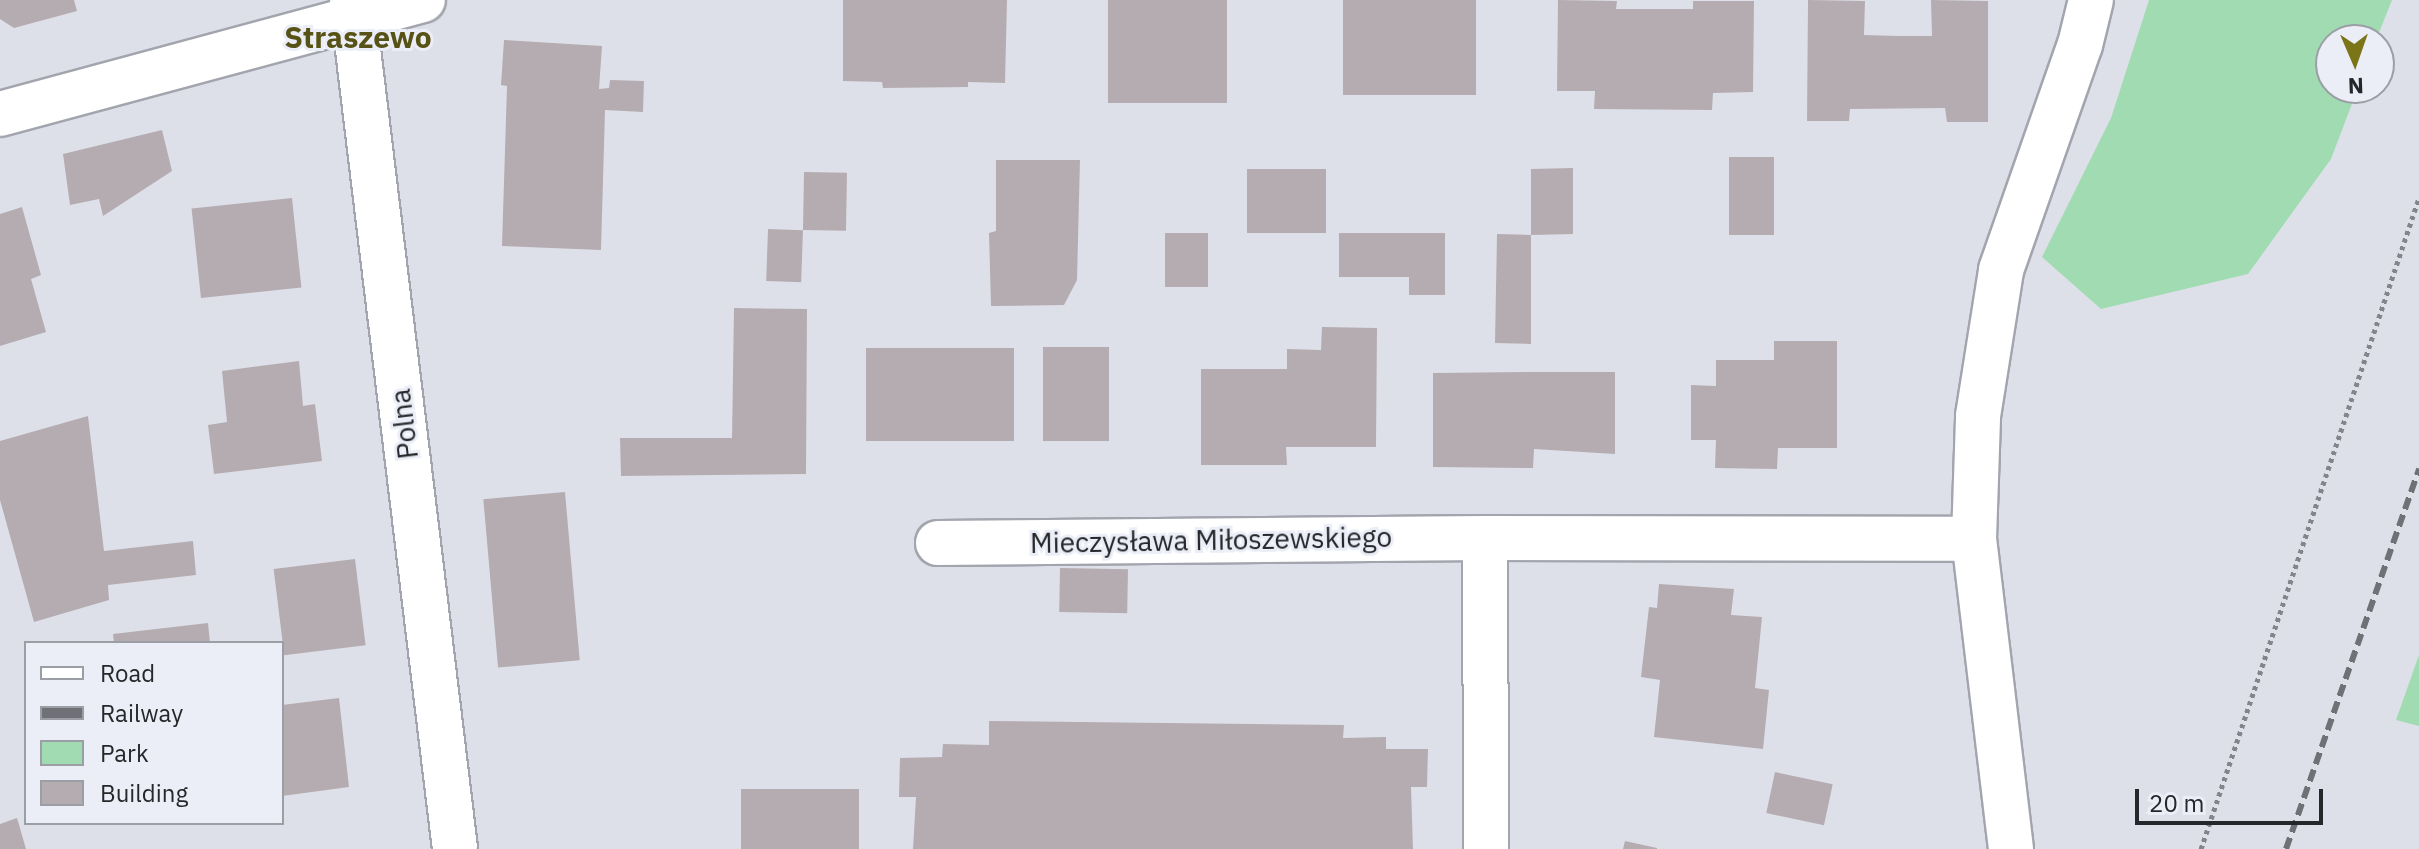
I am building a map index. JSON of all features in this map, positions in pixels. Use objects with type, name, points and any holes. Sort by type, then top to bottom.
[{"type":"street","points":[[0,114],[353,9],[423,0]]},
{"type":"street","points":[[2011,849],[1974,539],[1978,416],[2001,270],[2080,45],[2091,0]]},
{"type":"street","name":"Polna","points":[[353,9],[455,849]]},
{"type":"street","points":[[1485,538],[1486,849]]},
{"type":"street","name":"Mieczysława Miłoszewskiego","points":[[938,543],[1485,538],[1974,539]]},
{"type":"path","points":[[2201,849],[2419,198]]},
{"type":"green space","points":[[2149,0],[2392,0],[2382,24],[2315,24],[2315,104],[2352,104],[2331,159],[2248,274],[2101,309],[2042,257],[2111,118]]},
{"type":"green space","points":[[2419,655],[2419,726],[2396,720]]},
{"type":"building","points":[[0,0],[74,0],[77,11],[14,28],[0,19]]},
{"type":"building","points":[[843,0],[1007,0],[1005,83],[968,82],[968,87],[883,88],[882,82],[843,81]]},
{"type":"building","points":[[1108,0],[1227,0],[1227,103],[1108,103]]},
{"type":"building","points":[[1343,0],[1476,0],[1476,95],[1343,95]]},
{"type":"building","points":[[1558,0],[1617,1],[1616,9],[1693,9],[1693,1],[1754,1],[1753,92],[1713,93],[1712,110],[1594,109],[1595,91],[1557,91]]},
{"type":"building","points":[[1808,0],[1865,1],[1864,35],[1897,36],[1932,36],[1931,0],[1988,1],[1988,122],[1947,122],[1945,108],[1850,109],[1849,121],[1807,121]]},
{"type":"building","points":[[504,40],[602,46],[599,89],[609,88],[610,80],[644,81],[643,112],[605,110],[601,250],[502,246],[507,86],[501,85]]},
{"type":"building","points":[[162,130],[172,171],[103,216],[99,199],[70,205],[63,154]]},
{"type":"building","points":[[1729,157],[1774,157],[1774,235],[1729,235]]},
{"type":"building","points":[[996,160],[1080,160],[1077,280],[1064,305],[991,306],[989,233],[996,231]]},
{"type":"building","points":[[1573,168],[1573,234],[1531,235],[1531,169]]},
{"type":"building","points":[[1247,169],[1326,169],[1326,233],[1247,233]]},
{"type":"building","points":[[804,172],[847,173],[846,231],[803,230]]},
{"type":"building","points":[[292,198],[301,288],[201,298],[192,209]]},
{"type":"building","points":[[22,207],[41,275],[31,279],[46,332],[0,346],[0,214]]},
{"type":"building","points":[[768,229],[803,230],[801,282],[766,281]]},
{"type":"building","points":[[1165,233],[1208,233],[1208,287],[1165,287]]},
{"type":"building","points":[[1339,233],[1445,233],[1445,295],[1409,295],[1409,277],[1339,277]]},
{"type":"building","points":[[1497,234],[1531,235],[1531,344],[1495,343]]},
{"type":"building","points":[[734,308],[807,309],[806,474],[621,476],[620,438],[732,438]]},
{"type":"building","points":[[1322,327],[1377,328],[1376,447],[1286,447],[1287,465],[1201,465],[1201,369],[1287,369],[1287,349],[1321,350]]},
{"type":"building","points":[[1774,341],[1837,341],[1837,448],[1778,448],[1777,469],[1715,468],[1716,440],[1691,440],[1691,385],[1716,386],[1716,360],[1774,360]]},
{"type":"building","points":[[1043,347],[1109,347],[1109,441],[1043,441]]},
{"type":"building","points":[[866,348],[1014,348],[1014,441],[866,441]]},
{"type":"building","points":[[299,361],[303,406],[315,404],[322,461],[214,474],[208,425],[227,422],[222,371]]},
{"type":"building","points":[[1615,372],[1615,454],[1534,449],[1533,468],[1433,467],[1433,373]]},
{"type":"building","points":[[88,416],[104,551],[193,541],[196,575],[108,585],[109,600],[34,622],[0,500],[0,441]]},
{"type":"building","points":[[565,492],[580,660],[498,668],[483,499]]},
{"type":"building","points":[[355,559],[366,645],[284,655],[274,569]]},
{"type":"building","points":[[1060,568],[1128,569],[1127,613],[1059,612]]},
{"type":"building","points":[[1659,584],[1734,589],[1731,615],[1762,617],[1755,688],[1769,690],[1763,749],[1654,737],[1660,680],[1641,677],[1649,607],[1657,608]]},
{"type":"building","points":[[208,623],[210,641],[114,641],[113,634]]},
{"type":"building","points":[[339,698],[349,787],[284,796],[284,705]]},
{"type":"building","points":[[989,721],[1344,725],[1343,738],[1386,737],[1386,749],[1428,749],[1427,787],[1411,787],[1413,849],[913,849],[916,797],[899,797],[900,758],[942,757],[943,744],[989,745]]},
{"type":"building","points":[[1775,772],[1833,784],[1824,825],[1766,813]]},
{"type":"building","points":[[741,789],[859,789],[859,849],[741,849]]},
{"type":"building","points":[[17,818],[26,849],[0,849],[0,824]]},
{"type":"building","points":[[1625,841],[1657,848],[1657,849],[1623,849]]},
{"type":"railway","points":[[2286,849],[2419,469]]},
{"type":"district","name":"Straszewo","points":[[358,37]]}]
